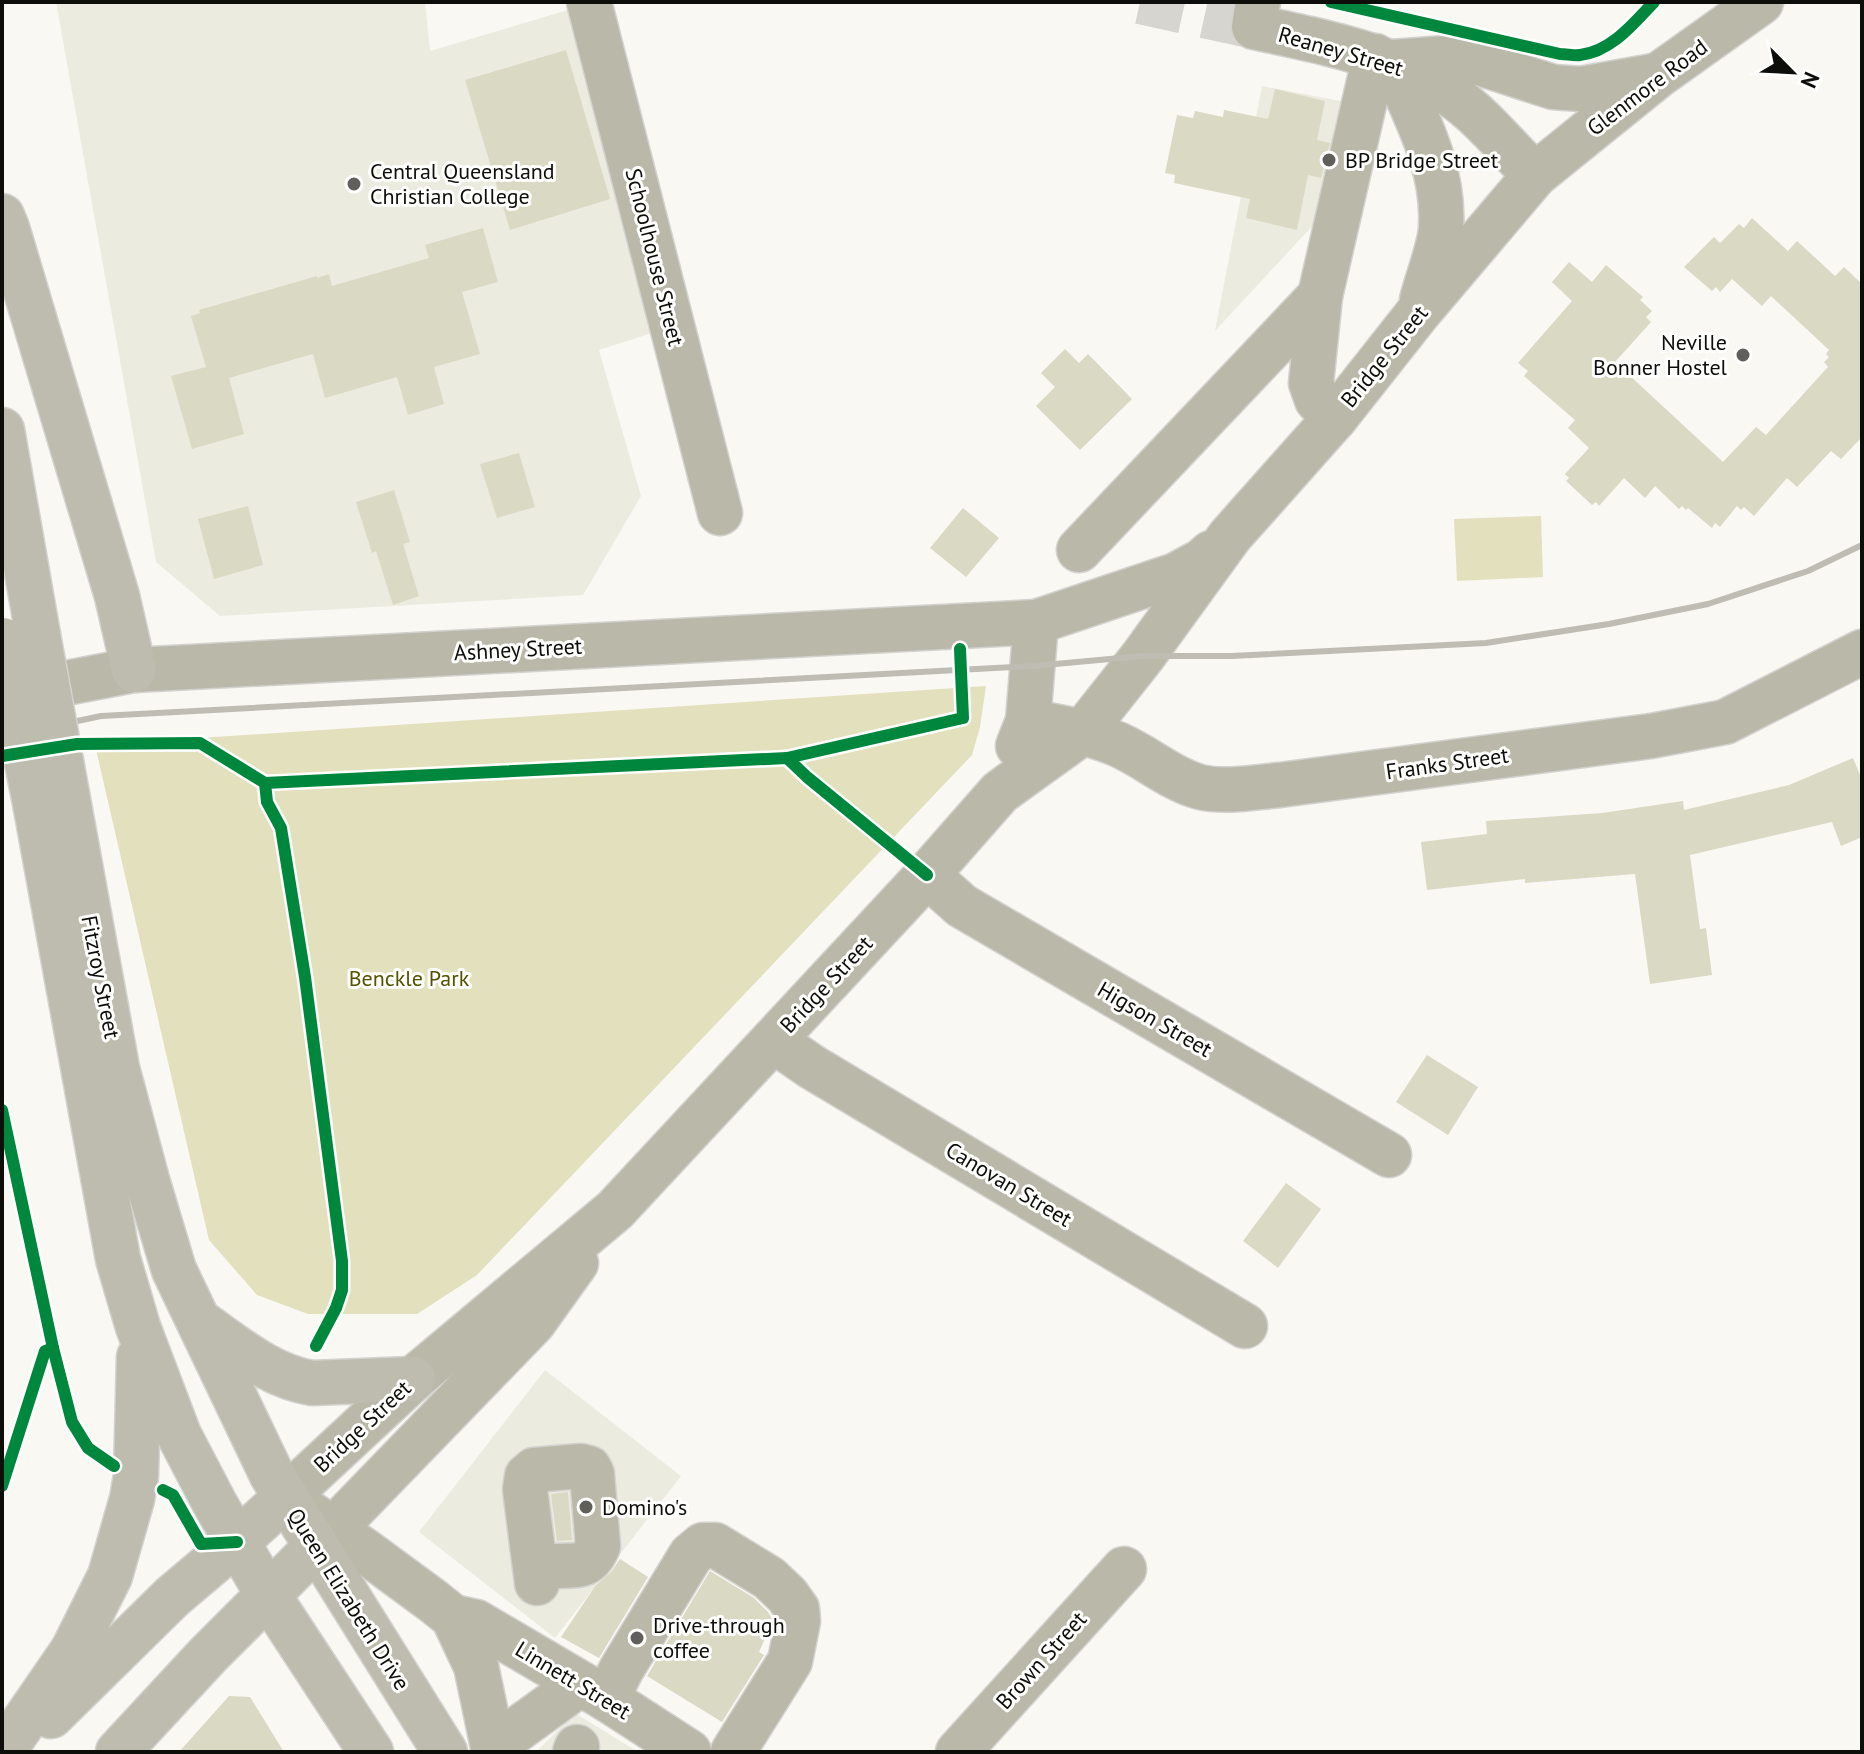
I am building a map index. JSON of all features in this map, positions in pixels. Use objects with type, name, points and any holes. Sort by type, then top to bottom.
[{"type":"main road","points":[[2,216],[117,596],[134,670]]},
{"type":"main road","name":"Fitzroy Street","points":[[2,430],[15,636],[117,1068],[174,1270],[266,1462],[286,1497]]},
{"type":"main road","name":"Fitzroy Street","points":[[52,801],[118,1259],[138,1327],[179,1435],[237,1542]]},
{"type":"main road","points":[[198,1321],[259,1363],[296,1380],[312,1383],[413,1379]]},
{"type":"main road","points":[[3,1752],[73,1650],[110,1576],[136,1476],[138,1327]]},
{"type":"main road","name":"Queen Elizabeth Drive","points":[[286,1497],[325,1538],[445,1752]]},
{"type":"main road","name":"Bridge Street","points":[[14,1752],[172,1597],[286,1497]]},
{"type":"main road","name":"Bridge Street","points":[[118,1752],[208,1655],[325,1538]]},
{"type":"main road","points":[[237,1542],[371,1752]]},
{"type":"street","name":"Schoolhouse Street","points":[[589,2],[720,513]]},
{"type":"street","name":"Glenmore Road","points":[[1535,175],[1660,74],[1761,2]]},
{"type":"street","name":"Reaney Street","points":[[1256,14],[1333,44],[1384,59],[1446,92],[1474,113],[1535,175]]},
{"type":"street","points":[[1384,59],[1461,57],[1553,87],[1581,89],[1660,74]]},
{"type":"street","points":[[1335,418],[1317,400],[1311,383],[1320,296],[1384,59]]},
{"type":"street","points":[[1384,59],[1429,146],[1440,186],[1441,230],[1418,313]]},
{"type":"street","name":"Bridge Street","points":[[286,1497],[413,1379],[615,1210],[927,875],[1000,792],[1082,733],[1143,656],[1230,536],[1335,418],[1418,313],[1535,175]]},
{"type":"street","points":[[1079,550],[1320,296]]},
{"type":"street","name":"Bridge Street","points":[[1000,792],[1028,721],[1036,622],[1176,575],[1202,561],[1230,536]]},
{"type":"street","name":"Ashney Street","points":[[2,695],[134,670],[1036,622]]},
{"type":"street","name":"Franks Street","points":[[1028,721],[1114,742],[1180,779],[1202,787],[1233,789],[1651,736],[1725,722],[1862,652]]},
{"type":"street","name":"Higson Street","points":[[927,875],[962,906],[1389,1155]]},
{"type":"street","name":"Canovan Street","points":[[774,1041],[812,1067],[1245,1326]]},
{"type":"street","name":"Bridge Street","points":[[325,1538],[533,1323],[615,1210]]},
{"type":"street","name":"Queen Elizabeth Drive","points":[[325,1538],[433,1601],[453,1617],[476,1666],[495,1749]]},
{"type":"street","points":[[495,1749],[593,1692],[621,1670],[691,1555],[703,1545],[715,1545],[769,1578],[797,1609],[798,1621],[790,1661],[733,1752]]},
{"type":"street","name":"Brown Street","points":[[958,1752],[1124,1569]]},
{"type":"street","name":"Linnett Street","points":[[453,1617],[476,1622],[689,1752]]},
{"type":"shaded area","name":"Central Queensland Christian College","points":[[56,2],[425,2],[430,51],[568,10],[659,316],[649,334],[599,350],[641,496],[583,595],[220,616],[156,562]]},
{"type":"shaded area","points":[[1262,86],[1367,106],[1380,153],[1215,331]]},
{"type":"shaded area","points":[[545,1370],[681,1476],[555,1638],[419,1532]]},
{"type":"shaded area","points":[[575,1713],[638,1752],[536,1752]]},
{"type":"green space","points":[[1541,516],[1543,577],[1457,581],[1454,519]]},
{"type":"green space","name":"Benckle Park","points":[[986,686],[972,755],[477,1275],[417,1314],[308,1314],[257,1295],[209,1240],[95,745]]},
{"type":"building","points":[[566,50],[610,199],[510,230],[465,80]]},
{"type":"building","points":[[1275,89],[1325,101],[1317,140],[1330,143],[1321,178],[1308,175],[1297,230],[1246,218],[1250,199],[1174,183],[1175,175],[1165,173],[1177,115],[1193,118],[1195,111],[1223,117],[1224,110],[1268,119]]},
{"type":"building","points":[[1752,218],[1788,251],[1797,241],[1835,276],[1844,267],[1862,284],[1862,437],[1841,459],[1831,451],[1797,487],[1787,478],[1754,516],[1744,507],[1741,510],[1737,506],[1720,527],[1715,523],[1712,528],[1688,508],[1686,510],[1682,506],[1679,509],[1655,486],[1645,498],[1624,478],[1599,506],[1596,502],[1592,505],[1566,481],[1569,478],[1565,474],[1589,448],[1568,428],[1575,420],[1524,376],[1528,371],[1518,363],[1572,301],[1552,282],[1569,262],[1592,282],[1606,265],[1643,297],[1640,300],[1652,311],[1646,317],[1651,322],[1615,362],[1723,462],[1756,427],[1766,435],[1828,367],[1824,362],[1829,357],[1826,354],[1829,350],[1771,296],[1762,306],[1732,279],[1720,292],[1716,287],[1712,291],[1684,267],[1714,237],[1720,243],[1739,224],[1744,228]]},
{"type":"building","points":[[483,228],[498,282],[462,292],[480,354],[434,367],[444,404],[408,415],[397,377],[325,398],[313,354],[229,378],[244,434],[192,449],[171,376],[206,367],[191,316],[200,313],[199,310],[317,276],[329,274],[332,286],[429,258],[425,245]]},
{"type":"building","points":[[1065,349],[1079,363],[1088,354],[1132,399],[1080,450],[1036,406],[1055,387],[1041,373]]},
{"type":"building","points":[[519,453],[535,507],[497,518],[480,464]]},
{"type":"building","points":[[394,490],[410,542],[403,544],[419,596],[393,605],[356,502]]},
{"type":"building","points":[[248,506],[263,565],[214,579],[198,519]]},
{"type":"building","points":[[963,508],[999,538],[966,577],[930,548]]},
{"type":"building","points":[[1853,758],[1862,780],[1862,837],[1841,846],[1832,822],[1690,855],[1700,929],[1706,928],[1712,975],[1650,984],[1635,874],[1525,883],[1525,879],[1427,890],[1421,842],[1487,834],[1486,821],[1602,813],[1683,801],[1684,810],[1789,785]]},
{"type":"building","points":[[1427,1055],[1478,1087],[1448,1135],[1396,1102]]},
{"type":"building","points":[[1286,1183],[1321,1209],[1278,1268],[1243,1241]]},
{"type":"building","points":[[568,1492],[572,1540],[557,1541],[551,1494]]},
{"type":"building","points":[[620,1559],[648,1577],[599,1658],[561,1637],[596,1585]]},
{"type":"building","points":[[710,1571],[754,1598],[773,1620],[759,1652],[764,1655],[722,1722],[647,1676]]},
{"type":"building","points":[[229,1696],[250,1697],[284,1752],[179,1752]]},
{"type":"tunnel","points":[[1140,2],[1254,27]]},
{"type":"railway","points":[[2,737],[101,716],[1033,666],[1143,656],[1231,656],[1486,643],[1609,624],[1708,604],[1808,571],[1862,545]]},
{"type":"cycle path","points":[[1331,2],[1575,55],[1591,53],[1612,42],[1654,2]]},
{"type":"cycle path","points":[[787,758],[963,718],[960,649]]},
{"type":"cycle path","points":[[2,756],[77,744],[200,743],[265,783],[267,802],[281,828],[305,977],[342,1261],[342,1290],[316,1346]]},
{"type":"cycle path","points":[[265,783],[787,758],[927,875]]},
{"type":"cycle path","points":[[2,1110],[72,1422],[88,1448],[114,1466]]},
{"type":"cycle path","points":[[2,1486],[45,1351],[53,1348]]},
{"type":"cycle path","points":[[163,1490],[173,1495],[201,1544],[237,1542]]},
{"type":"place","name":"BP Bridge Street","points":[[1329,160]]},
{"type":"place","name":"Central Queensland Christian College","points":[[354,184]]},
{"type":"place","name":"Neville Bonner Hostel","points":[[1743,355]]},
{"type":"place","name":"Domino's","points":[[586,1507]]},
{"type":"place","name":"Drive-through coffee","points":[[637,1638]]}]
